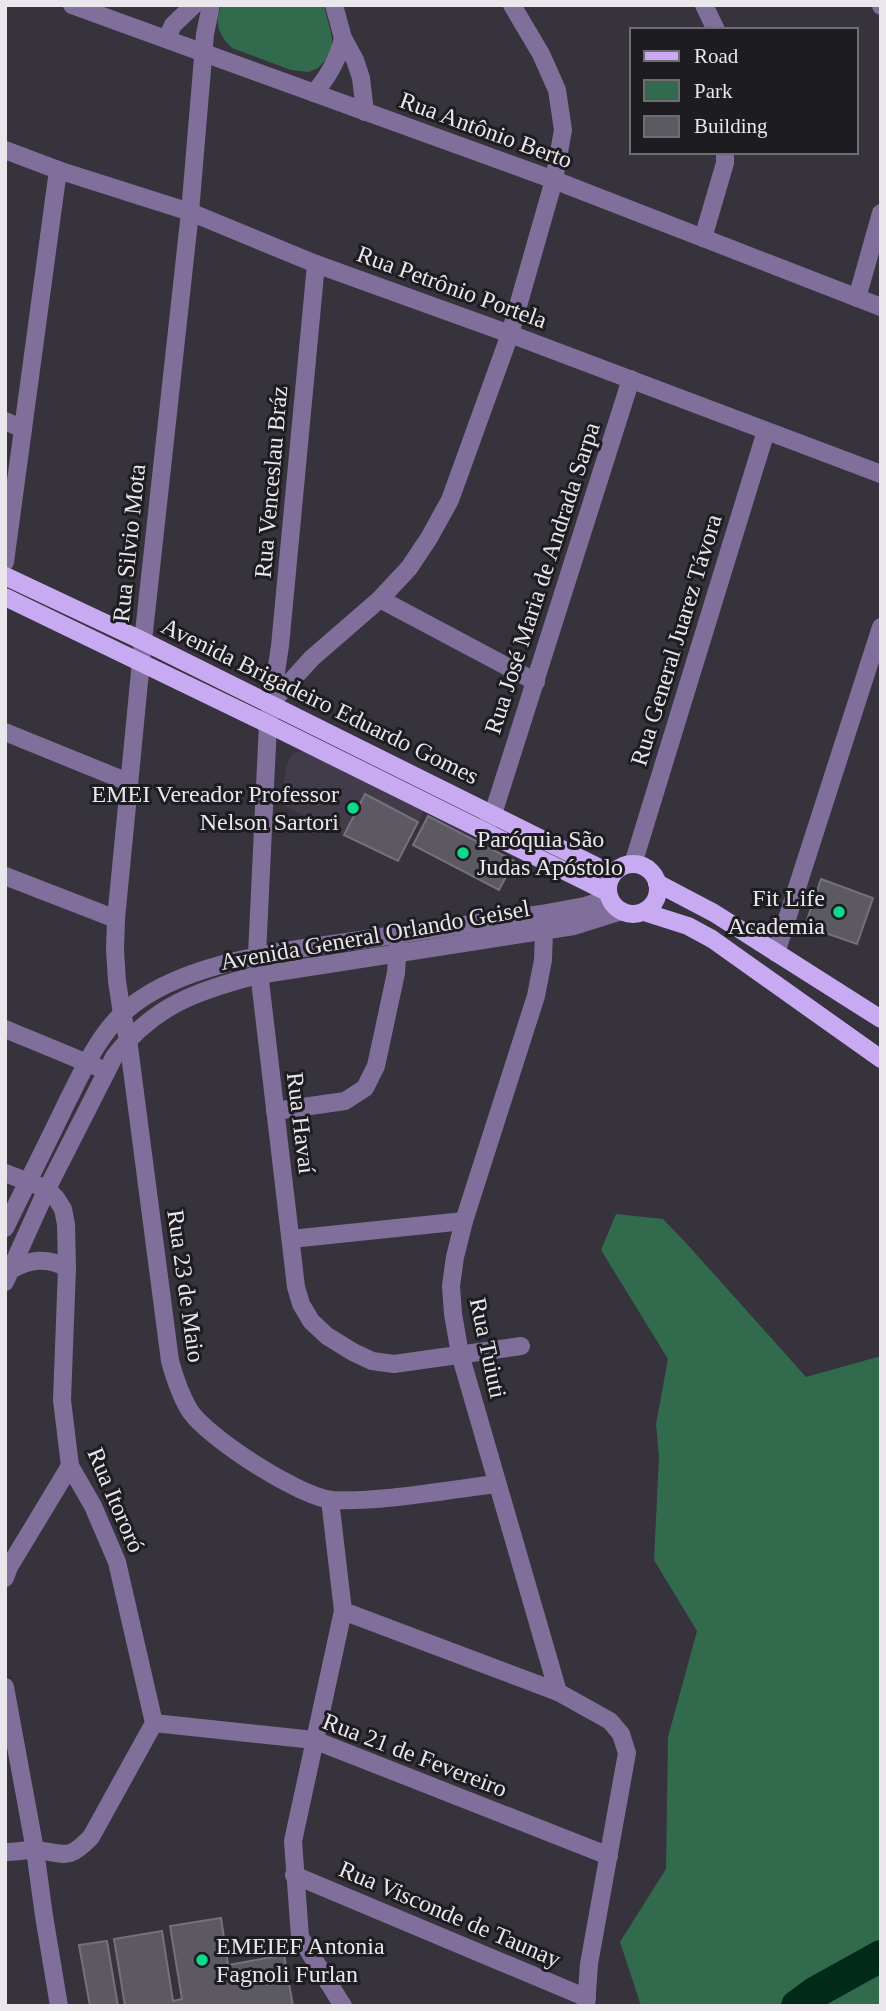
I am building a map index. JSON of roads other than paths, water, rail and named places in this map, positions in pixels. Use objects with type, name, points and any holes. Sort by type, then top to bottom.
[{"type":"main road","name":"Avenida Brigadeiro Eduardo Gomes","points":[[5,576],[493,814],[609,888]]},
{"type":"main road","name":"Avenida Brigadeiro Eduardo Gomes","points":[[5,597],[485,831],[609,888]]},
{"type":"main road","points":[[881,1019],[714,913],[657,883],[649,869],[633,864],[625,865],[609,888],[614,906],[628,914],[644,912],[688,926],[712,939],[881,1059]]},
{"type":"main road","points":[[644,912],[656,900],[657,883]]},
{"type":"street","name":"Rua Antônio Berto","points":[[72,5],[554,180],[881,307]]},
{"type":"street","points":[[167,38],[173,25],[194,5]]},
{"type":"street","name":"Rua Silvio Mota","points":[[128,1039],[121,1014],[115,950],[116,919],[128,782],[190,212],[205,34],[211,5]]},
{"type":"street","points":[[334,5],[343,38],[361,78],[365,112]]},
{"type":"street","points":[[270,704],[312,659],[409,568],[429,538],[450,500],[510,334],[554,180],[563,130],[557,90],[541,54],[512,5]]},
{"type":"street","points":[[704,5],[715,28]]},
{"type":"street","points":[[314,93],[333,69],[343,38]]},
{"type":"street","name":"Rua Petrônio Portela","points":[[5,150],[58,170],[190,212],[316,264],[881,474]]},
{"type":"street","points":[[703,238],[725,163],[725,154]]},
{"type":"street","points":[[5,562],[58,170]]},
{"type":"street","points":[[857,298],[881,213]]},
{"type":"street","name":"Rua Venceslau Bráz","points":[[270,704],[280,646],[316,264]]},
{"type":"street","name":"Rua José Maria de Andrada Sarpa","points":[[485,831],[536,682],[631,379]]},
{"type":"street","points":[[5,421],[23,429]]},
{"type":"street","name":"Rua General Juarez Távora","points":[[633,864],[766,431]]},
{"type":"street","points":[[380,598],[536,682]]},
{"type":"street","points":[[775,953],[881,627]]},
{"type":"street","points":[[280,646],[295,656],[312,659]]},
{"type":"street","name":"Rua Havaí","points":[[270,704],[258,975],[296,1287],[301,1304],[311,1321],[327,1336],[372,1361],[394,1364],[521,1346]]},
{"type":"street","points":[[5,732],[128,782]]},
{"type":"street","points":[[5,876],[116,919]]},
{"type":"street","name":"Avenida General Orlando Geisel","points":[[8,1276],[47,1189],[106,1071],[128,1039],[147,1021],[176,1002],[211,987],[258,975],[564,910],[609,888]]},
{"type":"street","name":"Avenida General Orlando Geisel","points":[[5,1228],[87,1062],[121,1014],[140,999],[206,969],[257,955],[544,931],[574,926],[622,911]]},
{"type":"street","name":"Rua Tuiuti","points":[[544,931],[536,996],[464,1221],[451,1286],[460,1354],[558,1692]]},
{"type":"street","points":[[275,1111],[345,1101],[365,1088],[376,1066],[396,973],[398,944]]},
{"type":"street","points":[[5,1029],[106,1071]]},
{"type":"street","name":"Rua 23 de Maio","points":[[128,1039],[170,1362],[178,1389],[191,1412],[230,1449],[293,1486],[330,1500],[375,1498],[497,1484]]},
{"type":"street","points":[[5,1173],[47,1189]]},
{"type":"street","name":"Rua Itororó","points":[[47,1189],[63,1209],[66,1224],[62,1399],[70,1466],[93,1506],[117,1562],[154,1723]]},
{"type":"street","points":[[291,1239],[464,1221]]},
{"type":"street","points":[[8,1276],[23,1263],[38,1260],[53,1262],[66,1268]]},
{"type":"street","points":[[5,1578],[70,1466]]},
{"type":"street","points":[[330,1500],[343,1611],[293,1841],[300,1937],[343,2006]]},
{"type":"street","points":[[343,1611],[558,1692],[610,1721],[621,1734],[627,1753],[589,1964],[587,2002]]},
{"type":"street","points":[[5,1687],[35,1850],[59,2006]]},
{"type":"street","points":[[5,1852],[35,1850],[61,1855],[78,1851],[91,1837],[154,1723]]},
{"type":"street","name":"Rua 21 de Fevereiro","points":[[154,1723],[314,1740],[609,1856]]},
{"type":"street","name":"Rua Visconde de Taunay","points":[[294,1875],[587,2002]]},
{"type":"waterway","points":[[797,2006],[816,1992],[881,1956]]},
{"type":"place","name":"EMEI Vereador Professor Nelson Sartori","points":[[353,808]]},
{"type":"place","name":"Paróquia São Judas Apóstolo","points":[[463,853]]},
{"type":"place","name":"Fit Life Academia","points":[[839,912]]},
{"type":"place","name":"EMEIEF Antonia Fagnoli Furlan","points":[[202,1960]]}]
